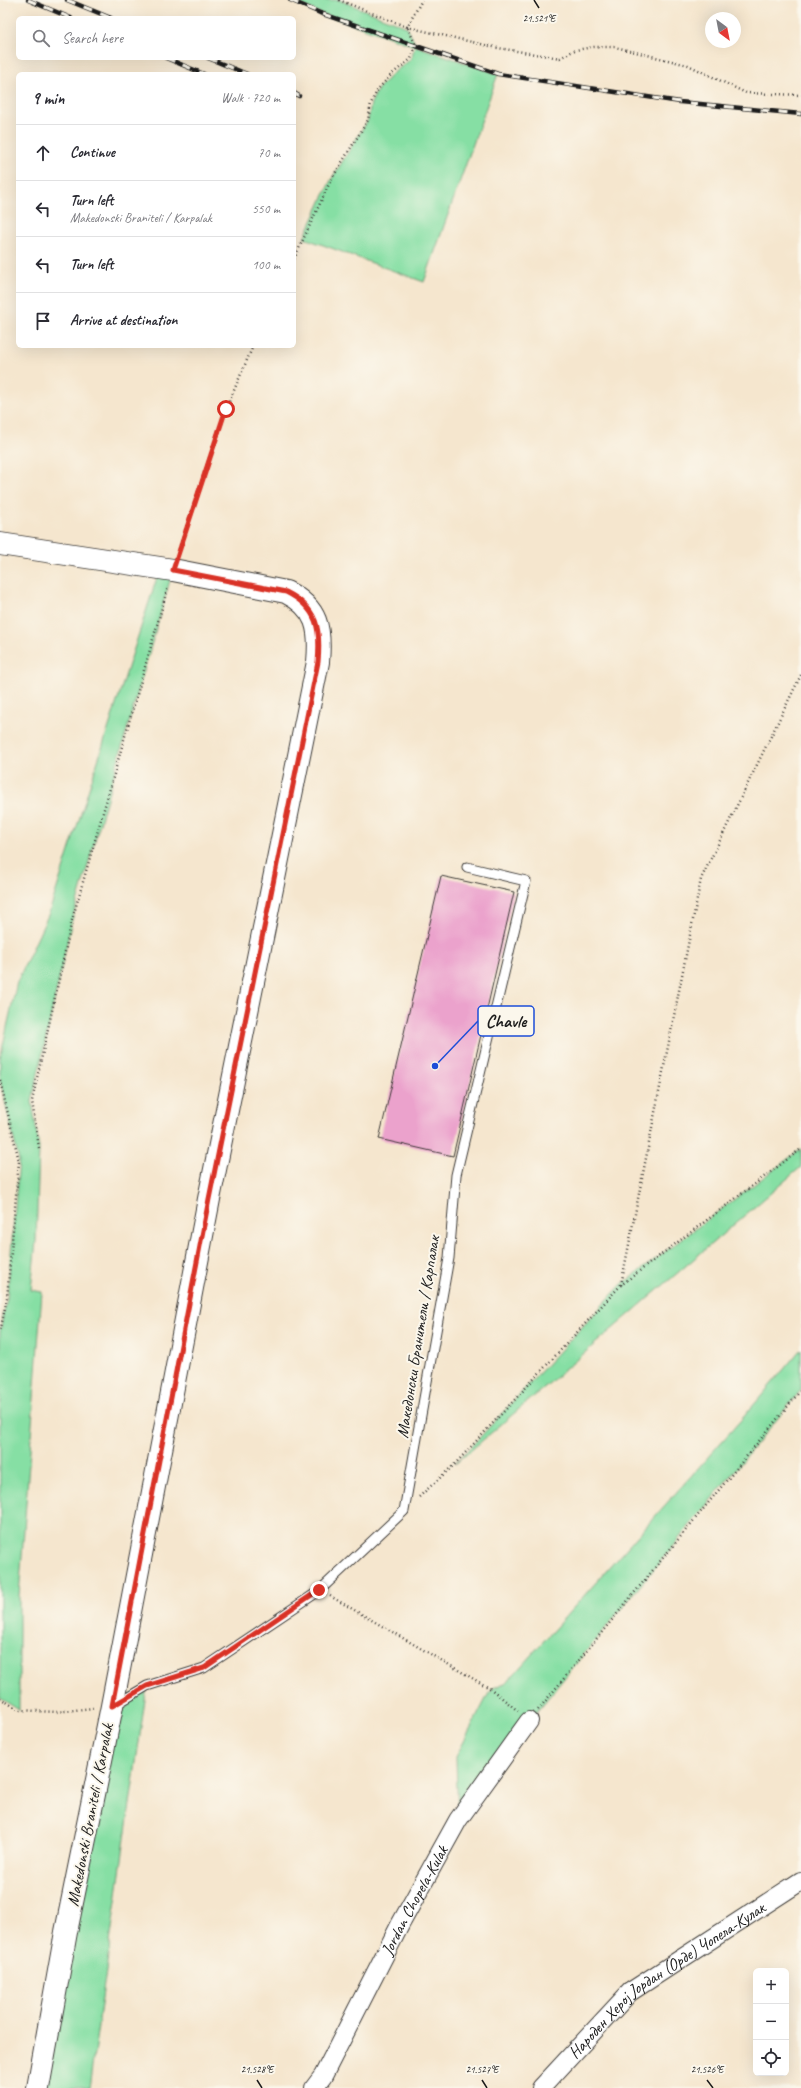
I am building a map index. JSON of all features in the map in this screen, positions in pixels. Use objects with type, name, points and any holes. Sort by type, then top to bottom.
[{"type":"main road","name":"Makedonski Braniteli / Karpalak","points":[[0,544],[173,570],[286,592],[300,599],[310,611],[317,623],[320,639],[318,662],[209,1199],[112,1706],[66,1932],[38,2088]]},
{"type":"street","name":"Jordan Chopela-Kulak","points":[[314,2088],[323,2076],[401,1923],[458,1820],[529,1721]]},
{"type":"street","name":"Народен Херој Јордан (Орде) Чопела-Кулак","points":[[541,2088],[630,1992],[801,1881]]},
{"type":"lane","name":"Македонски Бранители / Карпалак","points":[[404,1510],[449,1258],[456,1175],[526,881],[467,867]]},
{"type":"lane","points":[[112,1706],[147,1686],[204,1668],[319,1590],[404,1510]]},
{"type":"path","points":[[339,0],[407,27],[498,48],[560,58],[575,50],[594,47],[615,47],[688,66],[746,93],[801,95]]},
{"type":"path","points":[[407,27],[422,0]]},
{"type":"path","points":[[296,255],[331,180],[368,120],[371,103],[378,89],[392,74],[411,59],[416,46],[407,27]]},
{"type":"path","points":[[39,1148],[32,1101],[72,920],[173,570],[226,409],[252,348]]},
{"type":"path","points":[[621,1285],[701,879],[801,675]]},
{"type":"path","points":[[0,1080],[19,1161],[7,1298],[0,1332]]},
{"type":"path","points":[[404,1510],[455,1464],[621,1285],[801,1149]]},
{"type":"path","points":[[319,1590],[491,1689],[529,1721],[801,1390]]},
{"type":"path","points":[[0,1698],[19,1710],[56,1712],[112,1706]]},
{"type":"green space","points":[[290,0],[339,0],[407,27],[416,46],[498,74],[424,282],[304,238],[331,180],[368,120],[371,103],[378,89],[392,74],[411,59],[415,46],[320,13]]},
{"type":"green space","points":[[160,568],[173,570],[72,920],[32,1101],[39,1148],[36,1241],[31,1290],[42,1292],[19,1596],[19,1710],[0,1698],[0,1332],[7,1298],[19,1161],[0,1080],[0,1059],[17,982],[49,913]]},
{"type":"green space","points":[[801,1149],[801,1167],[455,1464],[621,1285]]},
{"type":"green space","points":[[801,1349],[801,1390],[529,1721],[458,1820],[456,1757],[491,1689],[507,1682],[741,1420]]},
{"type":"green space","points":[[147,1686],[89,2088],[38,2088],[112,1706]]},
{"type":"building","points":[[441,876],[514,892],[453,1156],[379,1139]]},
{"type":"railway","points":[[28,0],[66,16]]},
{"type":"railway","points":[[67,0],[106,16]]},
{"type":"railway","points":[[290,0],[320,13],[498,74],[680,102],[801,114]]},
{"type":"railway","points":[[171,60],[199,72]]},
{"type":"railway","points":[[213,60],[242,72]]},
{"type":"place","name":"Chavle","points":[[435,1066]]},
{"type":"route","points":[[226,409],[173,570],[286,592],[300,599],[310,611],[317,623],[320,639],[318,662],[280,841],[268,909],[238,1053],[230,1102],[209,1199],[112,1706],[147,1686],[204,1668],[319,1590]]}]
